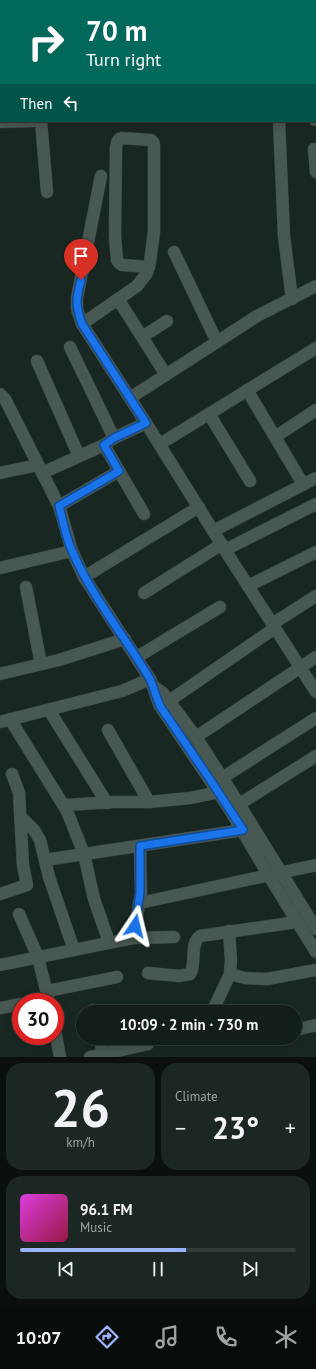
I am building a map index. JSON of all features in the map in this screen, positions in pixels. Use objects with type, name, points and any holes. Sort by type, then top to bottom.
[{"type":"street","points":[[41,122],[47,192]]},
{"type":"street","points":[[279,122],[284,236],[292,299]]},
{"type":"street","points":[[82,324],[137,286],[147,274],[149,266],[154,232],[154,146],[150,140],[121,138],[117,142],[116,148],[114,237],[117,260],[122,265],[149,266]]},
{"type":"street","points":[[314,148],[316,172]]},
{"type":"street","points":[[101,176],[76,298],[77,309],[82,324],[160,444],[223,547],[316,692]]},
{"type":"street","points":[[174,252],[217,342]]},
{"type":"street","points":[[130,398],[257,316],[316,286]]},
{"type":"street","points":[[118,299],[166,375]]},
{"type":"street","points":[[142,337],[167,321]]},
{"type":"street","points":[[70,347],[114,438]]},
{"type":"street","points":[[160,444],[316,348]]},
{"type":"street","points":[[37,361],[79,456]]},
{"type":"street","points":[[247,390],[303,484]]},
{"type":"street","points":[[0,394],[5,399],[59,506],[72,551],[84,577],[137,657],[151,682],[160,706],[219,792],[235,807],[281,872],[315,925]]},
{"type":"street","points":[[275,436],[316,410]]},
{"type":"street","points":[[209,414],[250,481]]},
{"type":"street","points":[[0,473],[40,469],[79,456],[146,423]]},
{"type":"street","points":[[104,445],[144,514]]},
{"type":"street","points":[[59,506],[119,471]]},
{"type":"street","points":[[214,531],[316,478]]},
{"type":"street","points":[[144,593],[223,547],[316,504]]},
{"type":"street","points":[[84,577],[199,507]]},
{"type":"street","points":[[0,568],[72,551]]},
{"type":"street","points":[[248,586],[316,552]]},
{"type":"street","points":[[26,587],[41,664]]},
{"type":"street","points":[[169,701],[316,596]]},
{"type":"street","points":[[137,657],[220,607]]},
{"type":"street","points":[[0,674],[59,660],[124,639]]},
{"type":"street","points":[[196,736],[316,657]]},
{"type":"street","points":[[151,682],[163,693],[196,736],[222,778],[243,830],[269,876],[316,952]]},
{"type":"street","points":[[109,942],[94,899],[84,854],[65,805],[5,720],[122,691],[151,682]]},
{"type":"street","points":[[49,710],[107,803]]},
{"type":"street","points":[[222,778],[316,718]]},
{"type":"street","points":[[108,730],[149,802]]},
{"type":"street","points":[[235,807],[316,756]]},
{"type":"street","points":[[0,894],[27,885],[23,865],[19,793],[12,774]]},
{"type":"street","points":[[65,805],[149,802],[190,798],[219,792]]},
{"type":"street","points":[[21,817],[34,830],[40,840],[49,877],[74,950]]},
{"type":"street","points":[[45,860],[243,830]]},
{"type":"street","points":[[133,938],[140,903],[140,846]]},
{"type":"street","points":[[140,903],[316,865]]},
{"type":"street","points":[[19,914],[38,957],[47,993]]},
{"type":"street","points":[[148,973],[179,976],[190,974],[193,968],[197,939],[204,935],[229,931],[315,925]]},
{"type":"street","points":[[215,1005],[230,974],[231,960],[229,931]]},
{"type":"street","points":[[0,965],[133,938],[174,937]]},
{"type":"street","points":[[230,974],[245,978],[267,978],[316,970]]},
{"type":"street","points":[[59,993],[117,977]]},
{"type":"street","points":[[0,1008],[12,1006]]},
{"type":"street","points":[[302,1028],[316,1025]]},
{"type":"street","points":[[58,1045],[60,1057]]},
{"type":"street","points":[[101,1045],[103,1054]]},
{"type":"street","points":[[90,1057],[144,1045]]},
{"type":"route","points":[[81,280],[76,298],[77,309],[82,324],[146,423],[114,438],[104,445],[119,471],[59,506],[63,521],[72,551],[84,577],[150,679],[160,706],[243,830],[140,846],[140,903],[135,926]]}]
